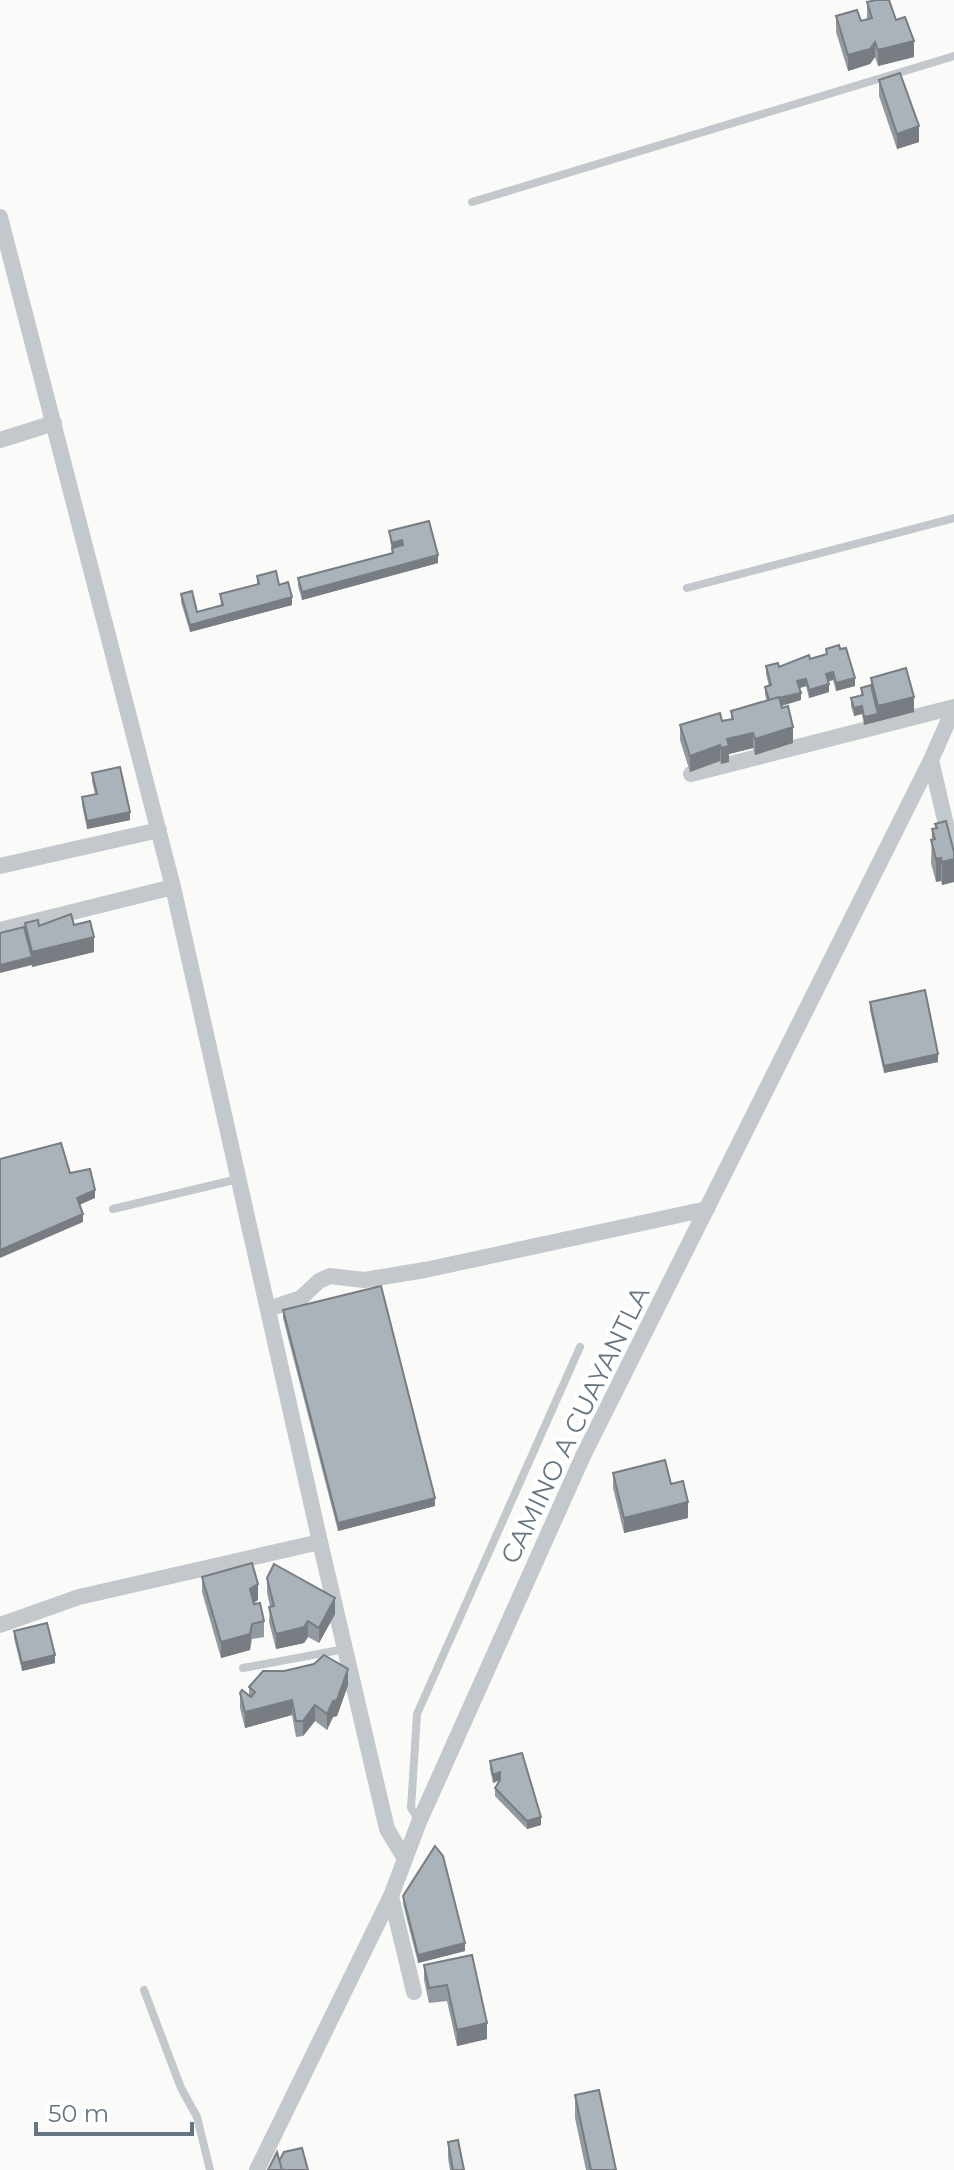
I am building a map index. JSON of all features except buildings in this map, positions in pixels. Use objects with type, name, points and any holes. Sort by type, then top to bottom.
[{"type":"street","points":[[0,217],[173,887],[387,1829],[405,1859]]},
{"type":"street","points":[[0,440],[54,423]]},
{"type":"street","points":[[691,774],[954,708]]},
{"type":"street","name":"CAMINO A CUAYANTLA","points":[[257,2170],[391,1896],[419,1822],[583,1456],[931,760],[954,708]]},
{"type":"street","points":[[931,760],[954,859]]},
{"type":"street","points":[[0,866],[159,830]]},
{"type":"street","points":[[0,930],[173,887]]},
{"type":"street","points":[[268,1309],[301,1298],[319,1281],[330,1276],[364,1280],[425,1270],[707,1209]]},
{"type":"street","points":[[0,1625],[79,1597],[320,1542]]},
{"type":"street","points":[[391,1896],[414,1992]]},
{"type":"lane","points":[[472,202],[954,56]]},
{"type":"lane","points":[[687,588],[954,518]]},
{"type":"lane","points":[[113,1209],[238,1179]]},
{"type":"lane","points":[[419,1822],[411,1808],[417,1714],[580,1347]]},
{"type":"lane","points":[[243,1668],[345,1649]]},
{"type":"lane","points":[[144,1990],[181,2088],[197,2117],[210,2170]]}]
